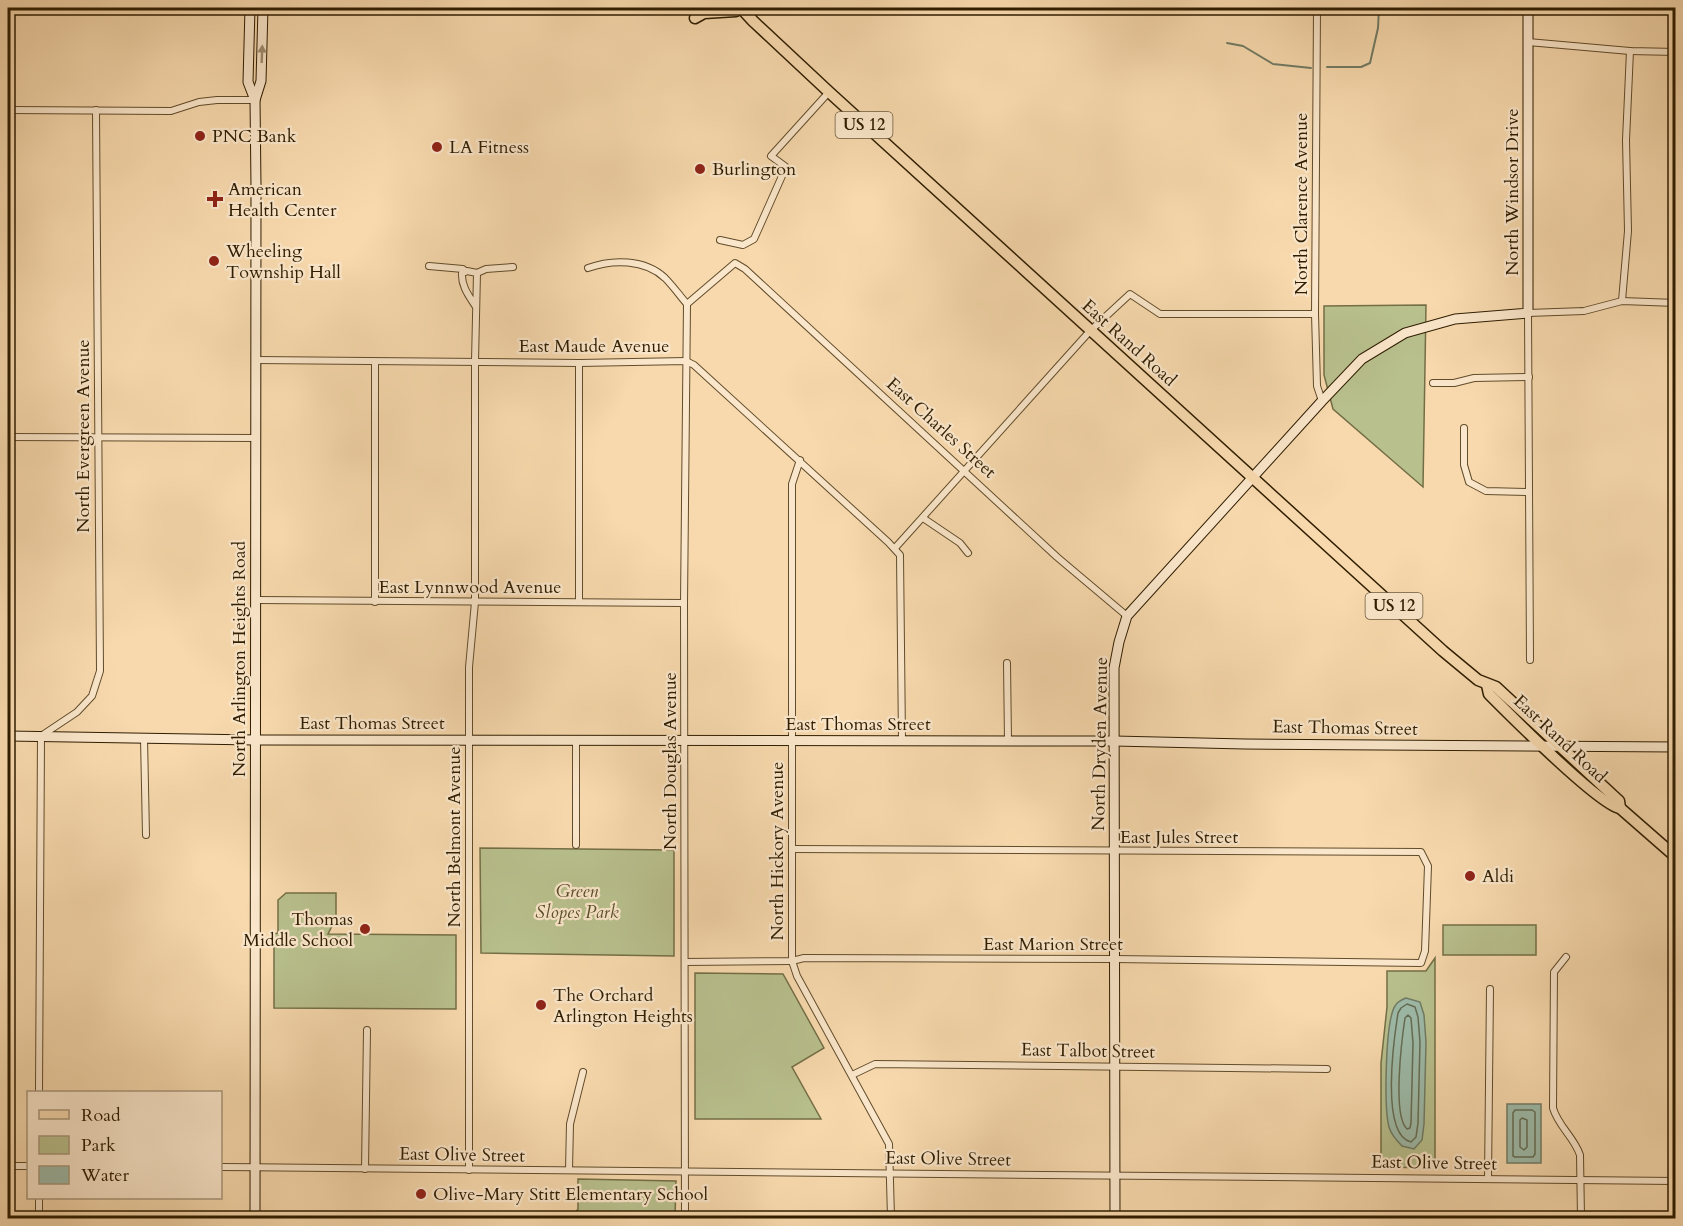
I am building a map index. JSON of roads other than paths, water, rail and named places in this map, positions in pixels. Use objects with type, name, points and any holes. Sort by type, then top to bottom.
[{"type":"main road","points":[[692,13],[736,9]]},
{"type":"main road","name":"East Rand Road","points":[[736,9],[753,21],[1443,651],[1478,680],[1496,687],[1619,801],[1620,808],[1676,857]]},
{"type":"main road","name":"East Rand Road","points":[[1487,685],[1489,694],[1543,747],[1601,799],[1614,808],[1620,808]]},
{"type":"street","name":"North Arlington Heights Road","points":[[250,8],[248,82],[255,100]]},
{"type":"street","name":"North Arlington Heights Road","points":[[255,1218],[255,100],[261,81],[263,8]]},
{"type":"street","name":"North Clarence Avenue","points":[[1317,8],[1315,314],[1317,386],[1322,401]]},
{"type":"street","name":"North Windsor Drive","points":[[1528,8],[1530,660]]},
{"type":"street","points":[[1528,42],[1630,51],[1676,52]]},
{"type":"street","points":[[1622,301],[1628,231],[1626,140],[1630,51]]},
{"type":"street","points":[[720,240],[743,244],[754,239],[786,167],[771,156],[829,92]]},
{"type":"street","points":[[8,111],[171,111],[209,101],[255,100]]},
{"type":"street","name":"North Evergreen Avenue","points":[[41,736],[77,712],[92,696],[100,671],[96,110]]},
{"type":"street","points":[[588,268],[606,262],[621,262],[639,264],[653,269],[665,278],[687,304]]},
{"type":"street","name":"East Charles Street","points":[[687,304],[735,263],[744,269],[1057,557],[1127,616]]},
{"type":"street","points":[[429,266],[463,269],[465,272]]},
{"type":"street","points":[[476,307],[464,288],[462,273],[471,270],[477,273],[486,269],[513,267]]},
{"type":"street","name":"North Belmont Avenue","points":[[469,1170],[469,740],[470,653],[475,602],[477,273]]},
{"type":"street","points":[[902,740],[900,555],[895,548],[1090,331],[1130,294],[1160,314],[1315,314]]},
{"type":"street","points":[[1528,313],[1584,312],[1622,301],[1676,303]]},
{"type":"street","name":"North Douglas Avenue","points":[[685,1218],[684,603],[687,304]]},
{"type":"street","name":"North Dryden Avenue","points":[[1115,1218],[1114,668],[1127,616],[1362,359],[1405,333],[1455,319],[1528,313]]},
{"type":"street","name":"East Maude Avenue","points":[[256,360],[579,363],[686,361],[694,365],[895,548]]},
{"type":"street","points":[[375,362],[375,602]]},
{"type":"street","points":[[579,363],[579,602]]},
{"type":"street","points":[[1433,383],[1454,383],[1473,378],[1529,377]]},
{"type":"street","points":[[1464,428],[1464,465],[1469,482],[1486,491],[1529,492]]},
{"type":"street","points":[[8,437],[256,438]]},
{"type":"street","name":"North Hickory Avenue","points":[[800,460],[792,484],[792,961],[797,975],[889,1144],[891,1218]]},
{"type":"street","points":[[923,518],[960,543],[968,553]]},
{"type":"street","name":"East Lynnwood Avenue","points":[[256,600],[684,603]]},
{"type":"street","points":[[1007,663],[1008,741]]},
{"type":"street","name":"East Thomas Street","points":[[8,736],[255,740],[1114,741],[1676,747]]},
{"type":"street","points":[[39,1091],[41,736]]},
{"type":"street","points":[[144,738],[146,835]]},
{"type":"street","points":[[576,740],[576,845]]},
{"type":"street","name":"East Jules Street","points":[[793,849],[1421,852],[1428,866],[1425,951],[1421,963]]},
{"type":"street","points":[[1566,957],[1554,972],[1553,1108],[1561,1125],[1578,1146],[1581,1218]]},
{"type":"street","name":"East Marion Street","points":[[685,962],[792,961],[804,958],[1421,963]]},
{"type":"street","points":[[1488,1179],[1490,989]]},
{"type":"street","points":[[365,1169],[367,1030]]},
{"type":"street","name":"East Talbot Street","points":[[852,1075],[876,1064],[1327,1070]]},
{"type":"street","points":[[569,1170],[570,1124],[583,1072]]},
{"type":"street","points":[[8,1166],[27,1166]]},
{"type":"street","name":"East Olive Street","points":[[222,1167],[1676,1181]]},
{"type":"street","points":[[39,1199],[39,1218]]},
{"type":"water","points":[[1406,998],[1420,1002],[1424,1015],[1426,1042],[1424,1124],[1422,1140],[1414,1149],[1402,1146],[1393,1135],[1389,1127],[1386,1102],[1389,1029],[1395,1006]]},
{"type":"water","points":[[1507,1104],[1541,1104],[1541,1163],[1507,1163]]},
{"type":"waterway","points":[[1327,67],[1361,67],[1370,63],[1378,28],[1379,8]]},
{"type":"waterway","points":[[1227,43],[1243,46],[1273,64],[1311,68]]},
{"type":"place","name":"PNC Bank","points":[[200,136]]},
{"type":"place","name":"LA Fitness","points":[[437,147]]},
{"type":"place","name":"Burlington","points":[[700,169]]},
{"type":"place","name":"American Health Center","points":[[215,199]]},
{"type":"place","name":"Wheeling Township Hall","points":[[214,261]]},
{"type":"place","name":"Aldi","points":[[1470,876]]},
{"type":"place","name":"Thomas Middle School","points":[[365,929]]},
{"type":"place","name":"The Orchard Arlington Heights","points":[[541,1005]]},
{"type":"place","name":"Olive-Mary Stitt Elementary School","points":[[421,1194]]},
{"type":"park label","name":"Green Slopes Park","points":[[577,901]]}]
